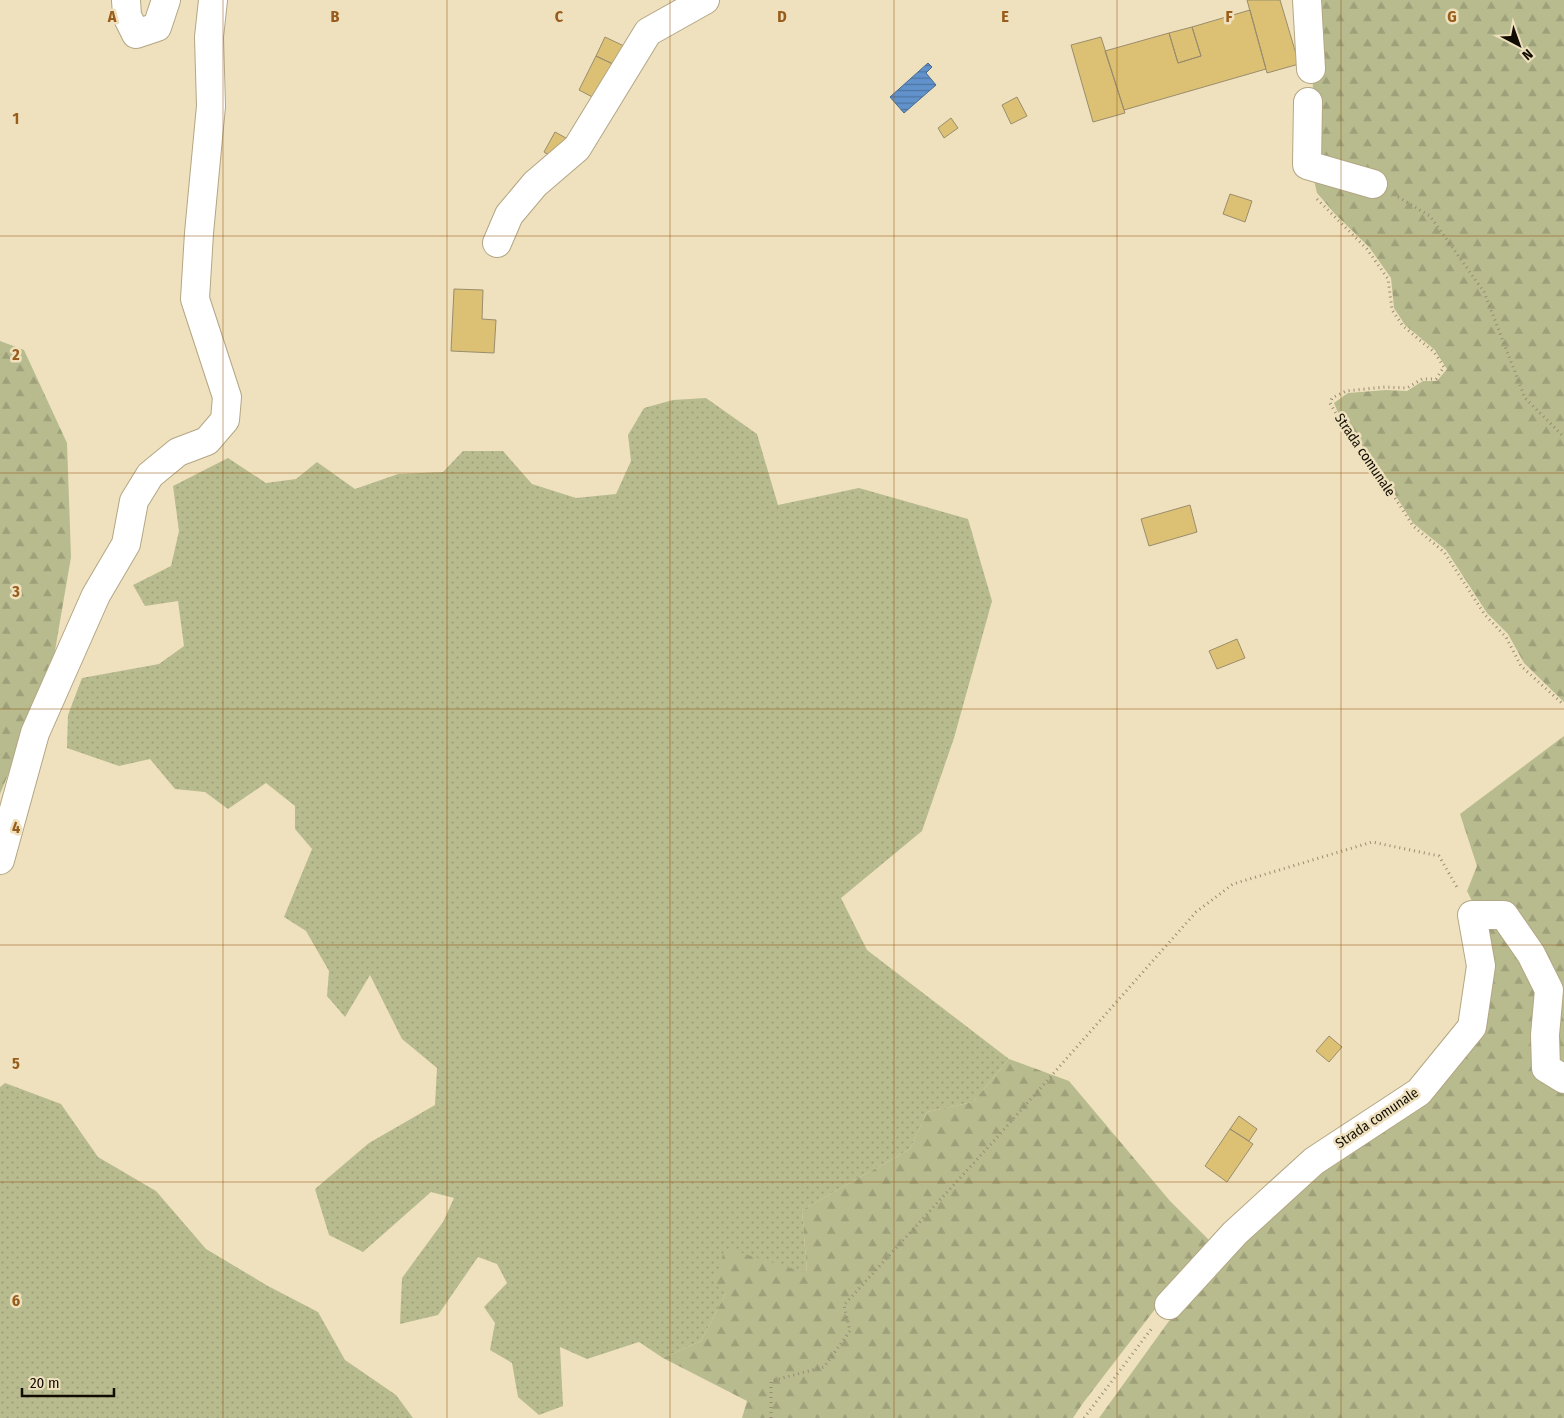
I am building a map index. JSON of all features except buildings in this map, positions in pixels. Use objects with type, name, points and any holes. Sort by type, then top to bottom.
[{"type":"street","points":[[126,0],[127,16],[136,34],[157,27],[166,0]]},
{"type":"street","points":[[0,860],[35,733],[96,595],[126,544],[134,502],[150,475],[178,452],[208,441],[225,420],[227,397],[195,299],[211,106],[209,37],[213,0]]},
{"type":"street","points":[[497,243],[509,215],[535,184],[577,148],[648,32],[705,0]]},
{"type":"street","points":[[1307,0],[1311,69]]},
{"type":"street","points":[[1308,102],[1307,165],[1373,184]]},
{"type":"street","points":[[1472,916],[1504,915],[1530,954],[1549,990],[1545,1034],[1546,1068],[1564,1079]]},
{"type":"street","name":"Strada comunale","points":[[1169,1306],[1235,1233],[1314,1161],[1419,1092],[1472,1027],[1481,966],[1472,916]]},
{"type":"path","name":"Strada comunale","points":[[1307,165],[1314,195],[1333,217],[1367,250],[1388,279],[1392,310],[1403,326],[1434,352],[1444,368],[1436,379],[1422,379],[1407,388],[1385,387],[1346,391],[1332,398],[1330,403],[1338,417],[1374,465],[1413,526],[1444,552],[1485,614],[1506,637],[1522,666],[1564,705]]},
{"type":"path","points":[[1373,184],[1430,216],[1484,292],[1525,398],[1564,437]]},
{"type":"path","points":[[771,1418],[771,1381],[824,1367],[850,1331],[844,1305],[1011,1121],[1196,912],[1233,884],[1372,842],[1439,856],[1472,916]]},
{"type":"path","points":[[1084,1418],[1169,1306]]},
{"type":"green space","points":[[1316,0],[1564,0],[1564,702],[1524,663],[1508,634],[1487,613],[1446,550],[1413,523],[1375,463],[1339,415],[1334,403],[1348,393],[1386,390],[1407,391],[1423,381],[1437,381],[1447,369],[1435,350],[1405,325],[1394,308],[1391,278],[1369,247],[1335,214],[1317,193],[1310,163]]},
{"type":"green space","points":[[0,341],[24,350],[67,443],[71,557],[52,668],[0,794]]},
{"type":"green space","points":[[706,398],[757,434],[778,505],[859,488],[968,519],[992,601],[954,738],[922,831],[841,898],[867,950],[1009,1059],[973,1102],[927,1112],[910,1149],[802,1210],[807,1273],[726,1293],[701,1341],[663,1358],[639,1342],[587,1359],[560,1347],[563,1406],[539,1415],[518,1397],[512,1363],[490,1350],[495,1323],[484,1307],[507,1283],[497,1264],[478,1257],[438,1315],[400,1324],[402,1278],[443,1222],[454,1198],[431,1192],[363,1252],[329,1235],[315,1189],[369,1143],[435,1105],[437,1068],[402,1039],[370,975],[345,1017],[327,996],[329,971],[306,931],[284,917],[312,849],[295,829],[295,806],[266,783],[228,809],[205,792],[175,789],[150,759],[119,766],[67,748],[68,715],[82,678],[159,664],[184,646],[178,601],[145,606],[133,585],[171,566],[179,531],[173,486],[228,458],[266,483],[296,479],[317,462],[355,489],[398,474],[443,472],[463,451],[503,451],[532,484],[576,498],[616,494],[631,461],[628,435],[644,408],[673,400]]},
{"type":"green space","points":[[1564,736],[1564,1073],[1552,1066],[1536,951],[1476,909],[1467,891],[1477,866],[1460,814]]},
{"type":"green space","points":[[1501,918],[1527,955],[1564,1087],[1564,1418],[1099,1418],[1174,1314],[1247,1228],[1475,1031],[1477,922]]},
{"type":"green space","points":[[1009,1059],[1069,1081],[1170,1201],[1212,1243],[1162,1300],[1073,1418],[742,1418],[747,1401],[663,1358],[701,1341],[726,1293],[714,1284],[725,1248],[807,1273],[802,1210],[910,1149],[927,1112],[973,1102]]},
{"type":"green space","points":[[5,1083],[61,1104],[98,1157],[156,1191],[206,1249],[268,1286],[318,1312],[345,1360],[396,1395],[413,1418],[0,1418],[0,1087]]},
{"type":"water","points":[[928,63],[932,67],[926,73],[936,85],[904,113],[890,97]]}]
